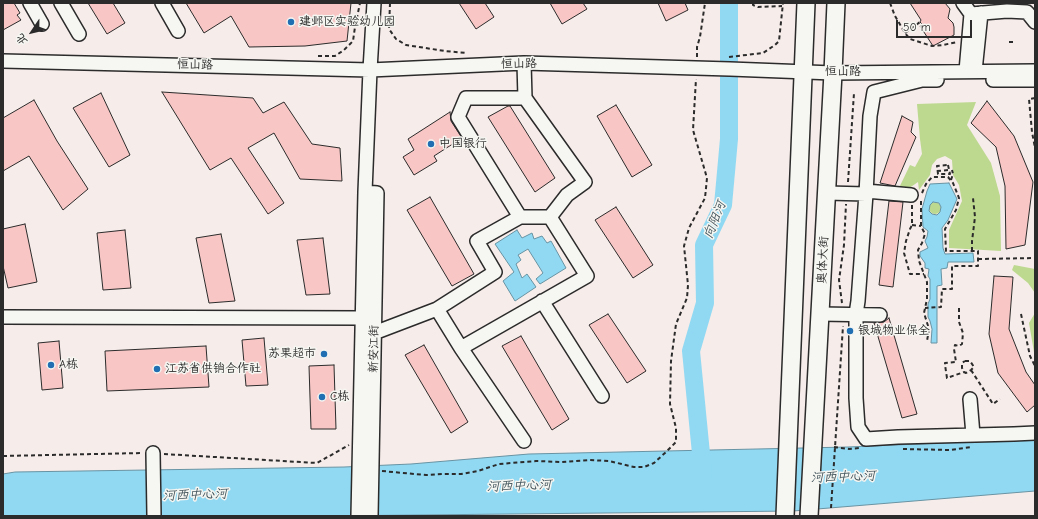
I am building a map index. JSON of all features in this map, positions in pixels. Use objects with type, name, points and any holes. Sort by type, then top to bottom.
[{"type":"main road","points":[[785,510],[806,3]]},
{"type":"main road","name":"奥体大街","points":[[809,510],[836,3]]},
{"type":"street","points":[[30,3],[42,24]]},
{"type":"street","points":[[61,3],[79,34]]},
{"type":"street","points":[[162,3],[178,31]]},
{"type":"street","name":"新安江街","points":[[371,516],[372,470],[364,446],[363,318],[365,192],[374,3]]},
{"type":"street","points":[[963,3],[976,14],[1007,11],[1027,12],[1035,22]]},
{"type":"street","points":[[970,71],[968,41],[976,14]]},
{"type":"street","points":[[970,71],[976,14]]},
{"type":"street","name":"恒山路","points":[[3,61],[370,70],[524,63],[697,63],[833,73],[1035,71]]},
{"type":"street","points":[[524,63],[525,98],[585,182],[566,195],[550,217]]},
{"type":"street","points":[[1035,80],[922,80],[874,92],[870,116],[858,301],[850,314],[858,427],[866,439],[1035,433]]},
{"type":"street","points":[[520,217],[458,117],[466,98],[525,98]]},
{"type":"street","name":"新安江街","points":[[358,516],[374,333],[377,193],[365,192]]},
{"type":"street","points":[[827,193],[911,195]]},
{"type":"street","points":[[374,333],[437,309],[495,272],[477,241],[520,217],[550,217]]},
{"type":"street","points":[[461,348],[587,276],[550,217]]},
{"type":"street","points":[[542,301],[602,396]]},
{"type":"street","points":[[437,309],[461,348],[524,440]]},
{"type":"street","points":[[820,314],[880,315]]},
{"type":"street","points":[[3,317],[363,318]]},
{"type":"street","points":[[970,399],[973,435]]},
{"type":"street","points":[[153,459],[154,516]]},
{"type":"path","points":[[317,56],[335,56],[344,50],[353,40],[360,3]]},
{"type":"path","points":[[372,470],[426,475],[461,474],[499,464],[536,461],[560,462],[590,460],[609,461],[634,467],[644,467],[654,462],[676,442],[676,428],[670,404],[671,361],[676,324],[687,298],[688,285],[684,246],[689,228],[705,198],[707,178],[693,130],[697,47],[705,3]]},
{"type":"path","points":[[729,57],[763,53],[779,41],[783,4],[758,7],[753,5],[753,3]]},
{"type":"path","points":[[890,3],[895,16],[910,39],[932,46],[968,41]]},
{"type":"path","points":[[905,33],[920,22]]},
{"type":"path","points":[[920,39],[919,40],[921,42]]},
{"type":"path","points":[[1009,42],[1016,42]]},
{"type":"path","points":[[831,508],[850,314],[839,280],[844,245],[854,93]]},
{"type":"path","points":[[1035,98],[1029,99],[1035,148]]},
{"type":"path","points":[[943,165],[943,174]]},
{"type":"path","points":[[927,341],[929,329],[924,313],[927,298],[927,282],[919,260],[918,250],[925,234],[921,226],[921,197],[926,184],[932,177],[938,176],[943,174],[950,174],[948,165],[937,166],[938,176]]},
{"type":"path","points":[[937,171],[949,170]]},
{"type":"path","points":[[950,180],[953,174],[952,170]]},
{"type":"path","points":[[925,308],[942,307],[942,289],[952,289],[952,266],[978,266],[978,251],[946,251],[945,229],[956,210],[959,198],[948,177],[938,176]]},
{"type":"path","points":[[911,195],[912,225],[906,241],[904,253],[910,274],[924,274]]},
{"type":"path","points":[[972,251],[975,217],[973,198]]},
{"type":"path","points":[[912,225],[921,226]]},
{"type":"path","points":[[978,259],[1035,258]]},
{"type":"path","points":[[959,308],[958,322],[963,333],[962,344],[959,346],[955,345],[954,349],[956,362],[945,363],[945,365],[947,378],[964,372],[966,373],[971,370],[974,367],[970,361],[965,361],[962,364],[962,370],[964,372]]},
{"type":"path","points":[[1021,314],[1030,356],[1035,366]]},
{"type":"path","points":[[971,370],[993,404],[1000,399]]},
{"type":"path","points":[[3,456],[317,463],[364,446]]},
{"type":"green space","points":[[976,102],[967,125],[991,163],[1000,196],[1001,251],[949,248],[949,230],[962,201],[959,185],[953,175],[952,160],[945,156],[937,159],[932,165],[930,175],[919,190],[918,182],[905,191],[898,190],[910,165],[915,167],[922,154],[917,104]]},
{"type":"green space","points":[[933,202],[937,202],[941,208],[937,214],[933,214],[929,210],[929,206]]},
{"type":"green space","points":[[1014,265],[1035,269],[1035,293],[1028,283],[1012,270]]},
{"type":"green space","points":[[1035,313],[1035,358],[1029,323]]},
{"type":"water","points":[[949,183],[957,199],[948,220],[942,228],[943,248],[945,254],[973,253],[974,262],[948,262],[947,268],[941,269],[942,285],[937,286],[937,343],[931,343],[932,329],[928,317],[928,304],[930,299],[930,279],[928,276],[929,269],[925,268],[925,263],[920,256],[920,252],[928,248],[925,241],[928,231],[923,227],[922,209],[930,184]],"holes":[[[933,202],[939,203],[941,207],[940,212],[937,215],[932,214],[929,211],[930,205]]]},
{"type":"water","points":[[517,230],[522,238],[532,233],[534,239],[542,236],[547,243],[551,241],[566,268],[540,284],[536,279],[543,273],[528,249],[518,255],[521,260],[516,264],[522,278],[527,274],[536,287],[515,301],[503,281],[514,272],[495,244]]},
{"type":"water","name":"河西中心河","points":[[1035,439],[1035,491],[793,511],[323,516],[3,516],[3,474],[15,472],[344,467],[411,464],[529,454],[848,447]]},
{"type":"building","points":[[3,3],[14,3],[20,13],[17,15],[21,20],[3,30]]},
{"type":"building","points":[[88,3],[113,3],[125,23],[107,34]]},
{"type":"building","name":"建邺区实验幼儿园","points":[[186,3],[351,3],[347,41],[305,46],[249,47],[231,16],[204,33]]},
{"type":"building","points":[[459,3],[485,3],[494,17],[476,29]]},
{"type":"building","points":[[550,3],[583,3],[587,9],[562,24]]},
{"type":"building","points":[[658,3],[685,3],[688,10],[666,21]]},
{"type":"building","points":[[910,3],[945,3],[950,9],[948,18],[953,23],[954,35],[933,46],[920,26],[922,24],[920,22],[921,20]]},
{"type":"building","points":[[162,92],[253,98],[263,113],[284,102],[312,144],[340,148],[342,181],[300,179],[274,133],[248,148],[284,203],[268,214],[231,158],[210,170]]},
{"type":"building","points":[[101,93],[130,155],[109,167],[73,108]]},
{"type":"building","points":[[34,100],[57,141],[88,189],[63,210],[29,156],[3,171],[3,118]]},
{"type":"building","points":[[987,101],[1014,136],[1033,182],[1025,245],[1006,249],[1005,186],[996,147],[971,123]]},
{"type":"building","points":[[616,105],[652,165],[632,177],[597,116]]},
{"type":"building","points":[[510,106],[555,178],[535,192],[488,117]]},
{"type":"building","name":"中国银行","points":[[450,112],[451,121],[462,138],[434,156],[437,161],[414,175],[403,157],[414,150],[408,139]]},
{"type":"building","points":[[902,116],[913,122],[911,132],[916,137],[895,186],[880,183]]},
{"type":"building","points":[[430,197],[474,274],[452,286],[407,210]]},
{"type":"building","points":[[889,201],[903,202],[893,287],[879,285]]},
{"type":"building","points":[[616,207],[653,265],[633,278],[595,220]]},
{"type":"building","points":[[25,224],[37,282],[8,288],[3,266],[3,229]]},
{"type":"building","points":[[125,230],[131,288],[103,290],[97,233]]},
{"type":"building","points":[[221,234],[235,301],[209,303],[196,238]]},
{"type":"building","points":[[323,238],[330,294],[306,295],[297,240]]},
{"type":"building","points":[[994,276],[1013,277],[1009,329],[1026,372],[1035,385],[1035,405],[1027,412],[998,373],[989,334]]},
{"type":"building","points":[[608,314],[646,371],[627,383],[589,325]]},
{"type":"building","points":[[889,318],[917,414],[902,418],[874,323],[884,322]]},
{"type":"building","points":[[521,336],[569,419],[552,430],[502,346]]},
{"type":"building","points":[[264,338],[268,385],[246,386],[242,340]]},
{"type":"building","name":"A栋","points":[[59,341],[63,388],[42,390],[38,343]]},
{"type":"building","points":[[424,345],[468,422],[451,433],[405,355]]},
{"type":"building","name":"江苏省供销合作社","points":[[206,346],[209,387],[107,391],[105,351]]},
{"type":"building","name":"C栋","points":[[334,365],[336,429],[311,429],[309,366]]},
{"type":"waterway","name":"向阳河","points":[[703,474],[691,351],[705,303],[704,245],[723,205],[729,139],[729,3]]},
{"type":"place","name":"建邺区实验幼儿园","points":[[291,22]]},
{"type":"place","name":"中国银行","points":[[431,144]]},
{"type":"place","name":"银城物业保全","points":[[850,331]]},
{"type":"place","name":"苏果超市","points":[[324,354]]},
{"type":"place","name":"A栋","points":[[51,365]]},
{"type":"place","name":"江苏省供销合作社","points":[[157,369]]},
{"type":"place","name":"C栋","points":[[322,397]]}]
